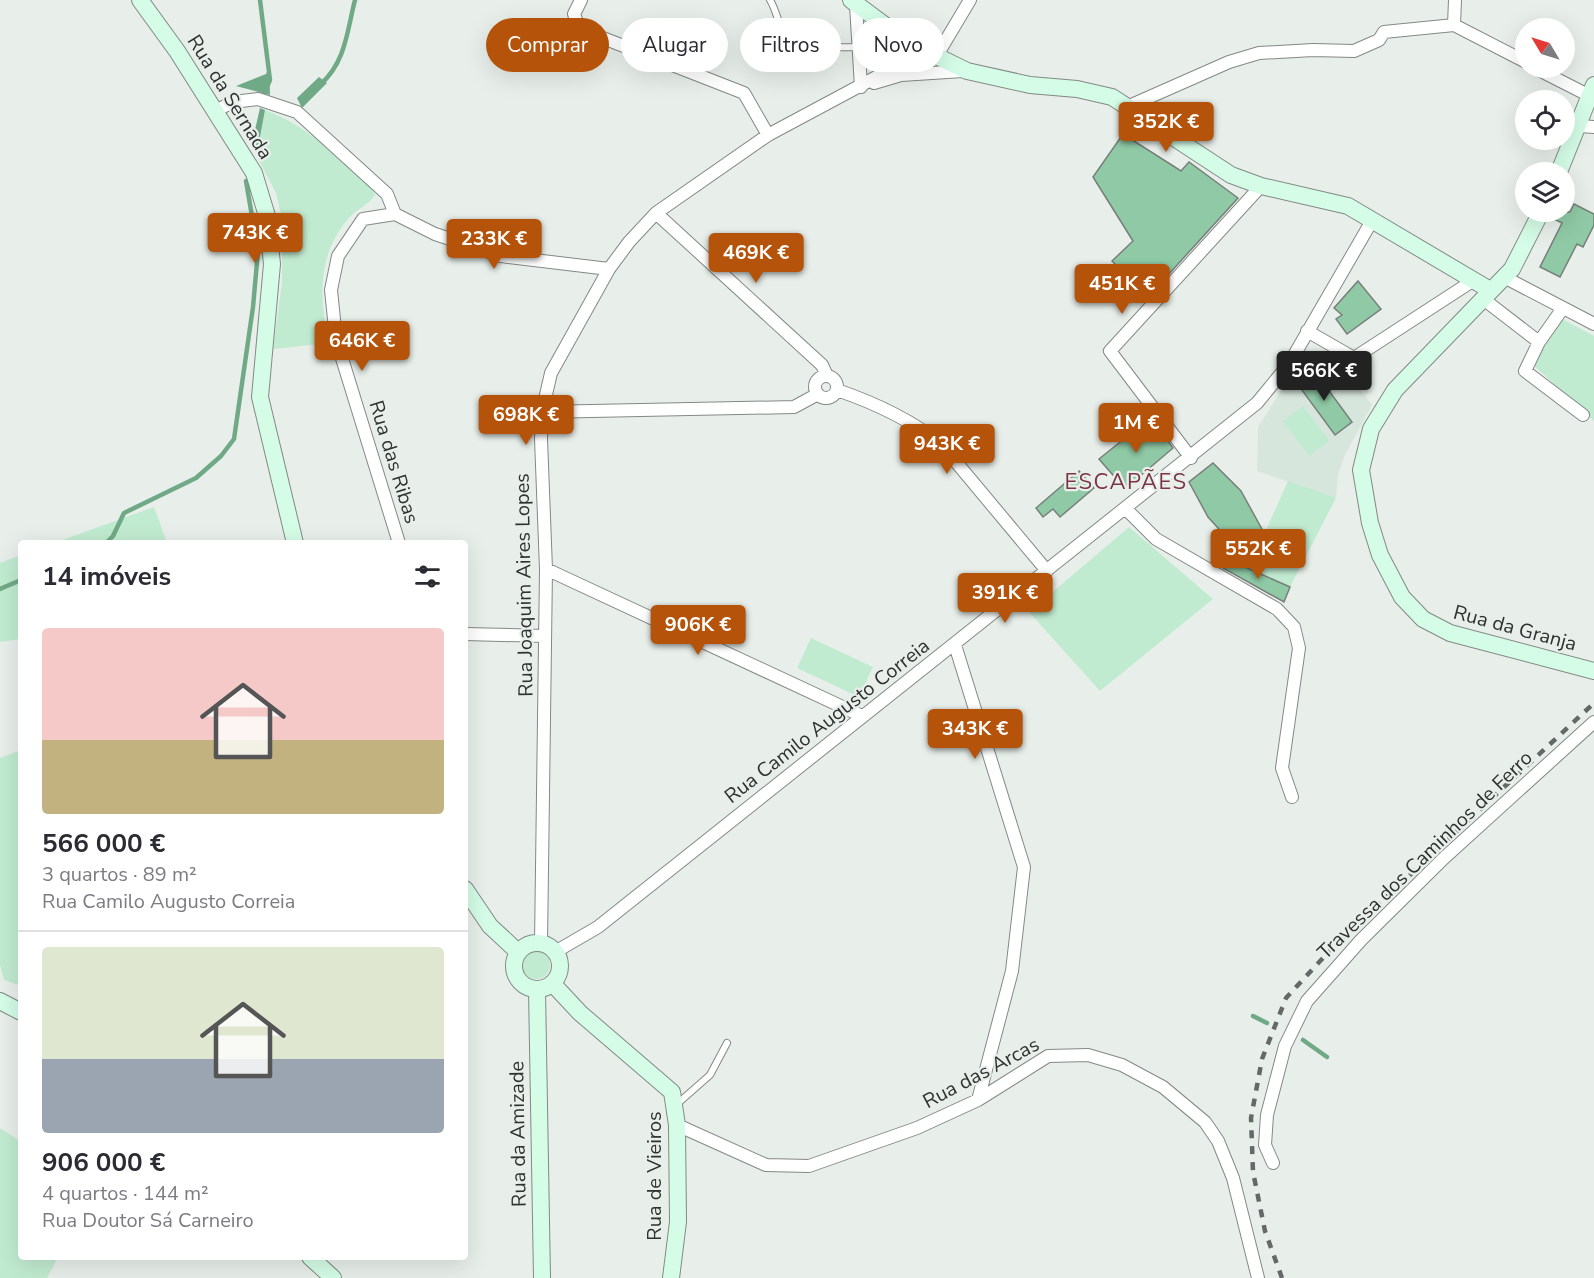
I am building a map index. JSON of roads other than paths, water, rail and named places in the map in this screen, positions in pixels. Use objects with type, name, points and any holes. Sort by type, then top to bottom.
[{"type":"street","name":"Rua da Sernada","points":[[140,0],[177,51],[254,173],[267,216],[272,264],[260,397],[294,540]]},
{"type":"street","points":[[581,0],[574,14],[578,25],[585,31],[744,93],[768,135]]},
{"type":"street","points":[[944,44],[970,0]]},
{"type":"street","points":[[1454,25],[1455,0]]},
{"type":"street","points":[[854,3],[856,18]]},
{"type":"street","points":[[854,3],[875,18]]},
{"type":"street","points":[[1127,107],[1229,62],[1259,53],[1313,50],[1354,51],[1379,40],[1384,32],[1454,25],[1515,56]]},
{"type":"street","points":[[944,61],[967,71],[1030,85],[1077,89],[1112,97],[1231,175],[1261,186],[1348,206],[1474,280],[1486,294],[1539,342]]},
{"type":"street","points":[[861,87],[901,75],[967,71]]},
{"type":"street","points":[[861,72],[861,87]]},
{"type":"street","points":[[861,87],[883,72]]},
{"type":"street","points":[[1560,78],[1591,90],[1586,126],[1565,162]]},
{"type":"street","name":"Rua Joaquim Aires Lopes","points":[[548,947],[546,569],[541,439],[542,412],[551,373],[609,269],[629,242],[656,213],[768,135],[861,87]]},
{"type":"street","points":[[215,111],[233,102],[258,99],[297,112],[387,194],[395,214],[435,234],[501,256],[609,269]]},
{"type":"street","points":[[1191,458],[1110,351],[1261,186]]},
{"type":"street","points":[[656,213],[822,365],[827,376],[836,381],[837,390]]},
{"type":"street","name":"Rua das Ribas","points":[[395,214],[363,219],[338,256],[332,290],[336,339],[398,540]]},
{"type":"street","name":"Rua Camilo Augusto Correia","points":[[548,947],[598,927],[1191,458],[1257,403],[1288,364],[1373,219]]},
{"type":"street","name":"Rua da Granja","points":[[1536,222],[1512,269],[1395,390],[1371,429],[1361,470],[1370,523],[1380,555],[1401,597],[1423,619],[1450,633],[1594,671]]},
{"type":"street","points":[[1504,277],[1594,324]]},
{"type":"street","points":[[1307,331],[1354,358],[1474,280]]},
{"type":"street","points":[[1563,308],[1539,342],[1525,371],[1583,415]]},
{"type":"street","points":[[827,376],[817,380],[815,387],[818,394],[828,398],[837,390]]},
{"type":"street","points":[[837,390],[875,403],[924,430],[941,444],[1047,571]]},
{"type":"street","points":[[542,412],[794,407],[818,394]]},
{"type":"street","points":[[1126,509],[1156,539],[1277,609],[1294,627],[1299,648],[1282,768],[1292,797]]},
{"type":"street","points":[[546,569],[862,716]]},
{"type":"street","points":[[468,634],[545,636]]},
{"type":"street","points":[[955,645],[1024,867],[1012,971],[978,1100]]},
{"type":"street","name":"Travessa dos Caminhos de Ferro","points":[[1273,1163],[1265,1145],[1267,1116],[1286,1046],[1307,1001],[1339,963],[1444,858],[1594,722]]},
{"type":"street","points":[[468,893],[490,926],[518,952]]},
{"type":"street","points":[[528,944],[548,947],[560,964],[544,986],[523,984],[515,973],[515,958],[518,952],[528,944]]},
{"type":"street","name":"Rua de Vieiros","points":[[544,986],[580,1013],[672,1092],[676,1105],[677,1125],[678,1222],[671,1278]]},
{"type":"street","name":"Rua da Amizade","points":[[542,1278],[544,986]]},
{"type":"street","points":[[0,1001],[18,1010]]},
{"type":"street","name":"Rua das Arcas","points":[[677,1125],[766,1165],[809,1166],[917,1128],[978,1100],[1048,1056],[1088,1055],[1122,1065],[1163,1087],[1204,1122],[1218,1141],[1233,1178],[1258,1278]]},
{"type":"street","points":[[313,1260],[333,1278]]},
{"type":"lane","points":[[770,0],[781,27],[789,37],[823,47],[853,47]]},
{"type":"lane","points":[[676,1105],[710,1075],[727,1043]]},
{"type":"waterway","points":[[260,0],[270,80],[264,94]]},
{"type":"waterway","points":[[321,84],[336,66],[341,55],[355,0]]},
{"type":"waterway","points":[[109,540],[124,513],[196,478],[221,456],[234,439],[253,307],[258,251],[246,181]]},
{"type":"waterway","points":[[0,589],[18,581]]},
{"type":"waterway","points":[[1253,1016],[1267,1023]]},
{"type":"waterway","points":[[1303,1040],[1327,1057]]},
{"type":"railway","points":[[1282,1278],[1265,1231],[1253,1172],[1251,1118],[1262,1059],[1286,998],[1334,946],[1594,703]]},
{"type":"district","name":"ESCAPÃES","points":[[1126,482]]}]
